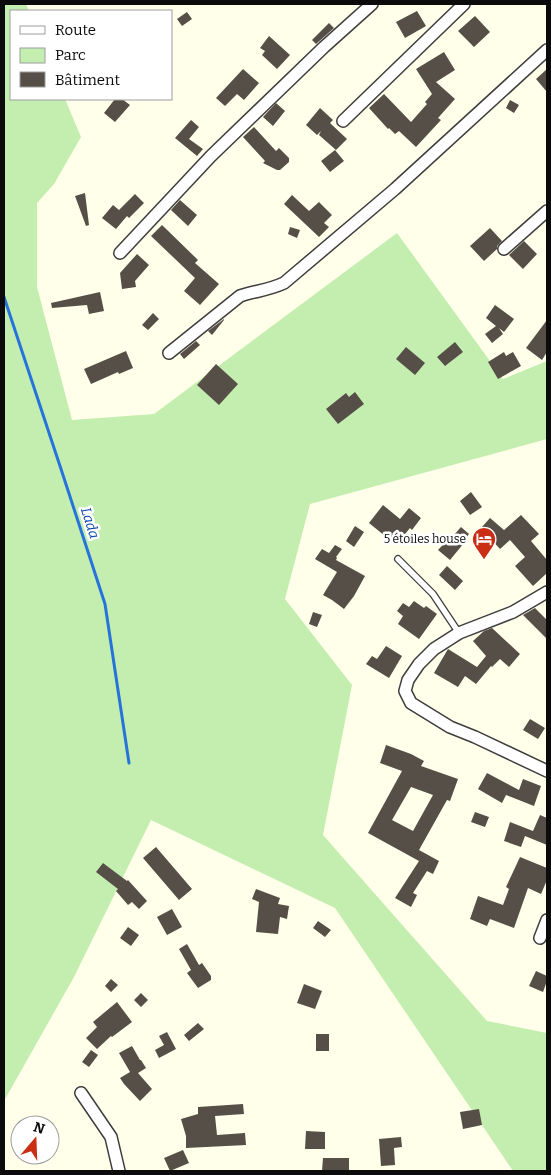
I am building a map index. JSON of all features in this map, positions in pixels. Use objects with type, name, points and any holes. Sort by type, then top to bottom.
[{"type":"street","points":[[120,253],[211,156],[324,47],[372,4]]},
{"type":"street","points":[[343,121],[464,4]]},
{"type":"street","points":[[169,353],[240,296],[250,292],[273,288],[284,283],[402,182],[547,50]]},
{"type":"street","points":[[504,249],[547,211]]},
{"type":"street","points":[[547,592],[513,612],[460,633],[434,648],[419,664],[408,680],[404,691],[411,703],[450,727],[547,771]]},
{"type":"street","points":[[540,938],[547,920]]},
{"type":"street","points":[[81,1093],[111,1137],[119,1171]]},
{"type":"lane","points":[[398,559],[433,594],[460,633]]},
{"type":"green space","points":[[4,4],[26,4],[29,10],[10,10],[10,100],[65,100],[81,137],[54,184],[37,203],[37,287],[72,420],[154,414],[397,233],[503,379],[547,361],[547,439],[310,504],[285,599],[352,685],[323,835],[487,1021],[547,1033],[547,1171],[513,1171],[335,908],[151,820],[74,977],[4,1101]]},
{"type":"building","points":[[417,11],[426,26],[405,38],[396,22]]},
{"type":"building","points":[[187,12],[192,19],[182,26],[177,19]]},
{"type":"building","points":[[475,16],[490,32],[474,47],[458,31]]},
{"type":"building","points":[[329,23],[334,28],[316,44],[312,40]]},
{"type":"building","points":[[269,36],[290,55],[277,69],[262,55],[265,51],[260,48]]},
{"type":"building","points":[[444,52],[455,70],[436,82],[455,99],[438,118],[441,120],[416,147],[399,131],[395,134],[388,129],[369,108],[384,94],[411,122],[427,104],[425,102],[432,94],[416,69]]},
{"type":"building","points":[[243,69],[259,83],[244,100],[237,94],[225,106],[216,98]]},
{"type":"building","points":[[547,69],[547,92],[536,79]]},
{"type":"building","points":[[114,100],[123,100],[130,105],[115,122],[104,113]]},
{"type":"building","points":[[510,100],[519,105],[514,113],[506,108]]},
{"type":"building","points":[[276,103],[285,111],[273,126],[263,117]]},
{"type":"building","points":[[320,108],[333,120],[330,123],[347,139],[336,150],[319,135],[321,131],[317,135],[306,125]]},
{"type":"building","points":[[191,120],[199,127],[189,139],[203,149],[197,156],[175,138]]},
{"type":"building","points":[[254,127],[276,151],[279,148],[289,158],[289,162],[280,170],[263,163],[265,161],[243,137]]},
{"type":"building","points":[[335,150],[344,161],[330,172],[321,161]]},
{"type":"building","points":[[85,193],[89,225],[86,226],[75,196]]},
{"type":"building","points":[[135,194],[144,203],[129,218],[127,216],[116,229],[102,218],[113,205],[119,210]]},
{"type":"building","points":[[292,195],[309,211],[319,202],[332,215],[324,223],[329,227],[319,237],[284,204]]},
{"type":"building","points":[[180,200],[197,215],[188,226],[171,210]]},
{"type":"building","points":[[162,225],[198,260],[195,263],[219,284],[200,305],[184,291],[195,278],[151,236]]},
{"type":"building","points":[[290,227],[300,230],[297,238],[288,234]]},
{"type":"building","points":[[490,228],[502,241],[497,246],[497,249],[484,261],[470,246]]},
{"type":"building","points":[[524,241],[537,254],[523,269],[509,255]]},
{"type":"building","points":[[137,254],[149,265],[135,281],[136,287],[122,289],[120,273]]},
{"type":"building","points":[[100,292],[104,311],[89,314],[87,305],[52,308],[51,303]]},
{"type":"building","points":[[495,305],[514,319],[504,332],[499,328],[503,334],[492,343],[485,334],[496,326],[486,318]]},
{"type":"building","points":[[153,313],[159,319],[148,330],[142,325]]},
{"type":"building","points":[[224,319],[212,335],[208,331]]},
{"type":"building","points":[[547,320],[547,352],[542,360],[526,348]]},
{"type":"building","points":[[196,341],[200,345],[184,359],[180,354]]},
{"type":"building","points":[[455,342],[463,352],[445,366],[437,357]]},
{"type":"building","points":[[406,347],[425,363],[415,375],[396,359]]},
{"type":"building","points":[[126,351],[133,368],[119,374],[118,372],[91,384],[84,369]]},
{"type":"building","points":[[504,352],[506,356],[513,352],[521,366],[498,379],[488,362]]},
{"type":"building","points":[[216,364],[238,384],[219,405],[197,385]]},
{"type":"building","points":[[355,392],[364,404],[338,424],[326,409],[346,393],[349,397]]},
{"type":"building","points":[[471,492],[482,507],[470,515],[460,501]]},
{"type":"building","points":[[383,505],[400,519],[409,508],[421,518],[412,530],[410,528],[396,545],[369,523]]},
{"type":"building","points":[[521,515],[539,534],[531,541],[547,560],[547,573],[533,586],[515,566],[525,557],[510,540],[500,549],[481,528],[490,518],[504,530]]},
{"type":"building","points":[[355,526],[364,532],[354,547],[346,541]]},
{"type":"building","points":[[461,527],[469,534],[450,560],[438,550]]},
{"type":"building","points":[[335,545],[342,549],[336,560],[365,576],[344,609],[323,595],[337,572],[315,559],[322,549],[329,553]]},
{"type":"building","points":[[447,566],[463,581],[455,590],[439,575]]},
{"type":"building","points":[[414,601],[424,608],[426,606],[437,614],[419,639],[398,624],[403,616],[397,611],[403,603],[409,607]]},
{"type":"building","points":[[535,608],[547,620],[547,639],[523,615]]},
{"type":"building","points":[[313,612],[322,615],[317,627],[309,624]]},
{"type":"building","points":[[492,628],[520,654],[509,667],[500,659],[491,666],[476,684],[465,676],[458,687],[434,673],[448,649],[477,667],[486,656],[473,641],[484,631]]},
{"type":"building","points":[[386,646],[402,656],[389,678],[366,664],[372,656],[377,659]]},
{"type":"building","points":[[530,719],[545,728],[538,739],[523,730]]},
{"type":"building","points":[[386,745],[424,761],[421,766],[458,779],[450,801],[447,800],[419,850],[439,861],[433,874],[427,871],[413,893],[417,895],[411,907],[395,898],[419,861],[368,833],[402,771],[380,763]],"holes":[[[411,787],[433,795],[413,831],[392,820]]]},
{"type":"building","points":[[487,773],[519,790],[523,779],[541,786],[534,806],[506,795],[502,803],[478,789]]},
{"type":"building","points":[[475,812],[489,817],[485,827],[471,822]]},
{"type":"building","points":[[540,815],[547,818],[547,845],[525,836],[521,847],[504,841],[510,822],[533,831]]},
{"type":"building","points":[[156,847],[192,889],[179,900],[143,858]]},
{"type":"building","points":[[520,857],[547,868],[547,880],[541,894],[528,888],[514,928],[490,919],[487,926],[470,919],[478,896],[503,905],[509,889],[506,887]]},
{"type":"building","points":[[103,863],[128,880],[147,901],[139,909],[132,902],[128,905],[116,891],[118,889],[96,872]]},
{"type":"building","points":[[256,889],[280,898],[278,904],[289,906],[287,919],[280,917],[278,934],[256,932],[259,902],[252,899]]},
{"type":"building","points":[[172,909],[182,927],[167,935],[157,917]]},
{"type":"building","points":[[318,921],[331,930],[325,937],[313,928]]},
{"type":"building","points":[[128,927],[139,935],[131,946],[120,938]]},
{"type":"building","points":[[187,944],[199,965],[202,963],[211,976],[211,980],[198,988],[187,973],[191,970],[179,949]]},
{"type":"building","points":[[536,971],[547,976],[543,992],[529,986]]},
{"type":"building","points":[[111,979],[118,985],[111,992],[105,986]]},
{"type":"building","points":[[304,984],[322,991],[315,1009],[297,1003]]},
{"type":"building","points":[[141,993],[148,1000],[141,1007],[134,1000]]},
{"type":"building","points":[[117,1002],[132,1022],[111,1036],[97,1049],[86,1038],[97,1027],[93,1022]]},
{"type":"building","points":[[198,1023],[204,1029],[189,1041],[184,1035]]},
{"type":"building","points":[[167,1032],[176,1049],[159,1058],[155,1050],[164,1045],[159,1036]]},
{"type":"building","points":[[316,1034],[329,1034],[329,1051],[316,1051]]},
{"type":"building","points":[[132,1046],[146,1068],[138,1073],[152,1089],[140,1101],[120,1078],[130,1072],[119,1053]]},
{"type":"building","points":[[91,1050],[98,1055],[89,1067],[82,1062]]},
{"type":"building","points":[[243,1104],[244,1114],[215,1116],[217,1135],[245,1133],[246,1145],[186,1148],[186,1136],[181,1119],[198,1114],[198,1107]]},
{"type":"building","points":[[479,1109],[482,1125],[463,1129],[460,1112]]},
{"type":"building","points":[[306,1131],[325,1132],[325,1149],[305,1149]]},
{"type":"building","points":[[401,1137],[402,1147],[394,1148],[395,1165],[381,1166],[379,1139]]},
{"type":"building","points":[[183,1150],[189,1163],[170,1171],[164,1158]]},
{"type":"building","points":[[323,1158],[349,1158],[349,1171],[322,1171]]},
{"type":"waterway","name":"Lada","points":[[4,297],[105,604],[129,763]]},
{"type":"place","name":"5 étoiles house","points":[[484,560]]}]
